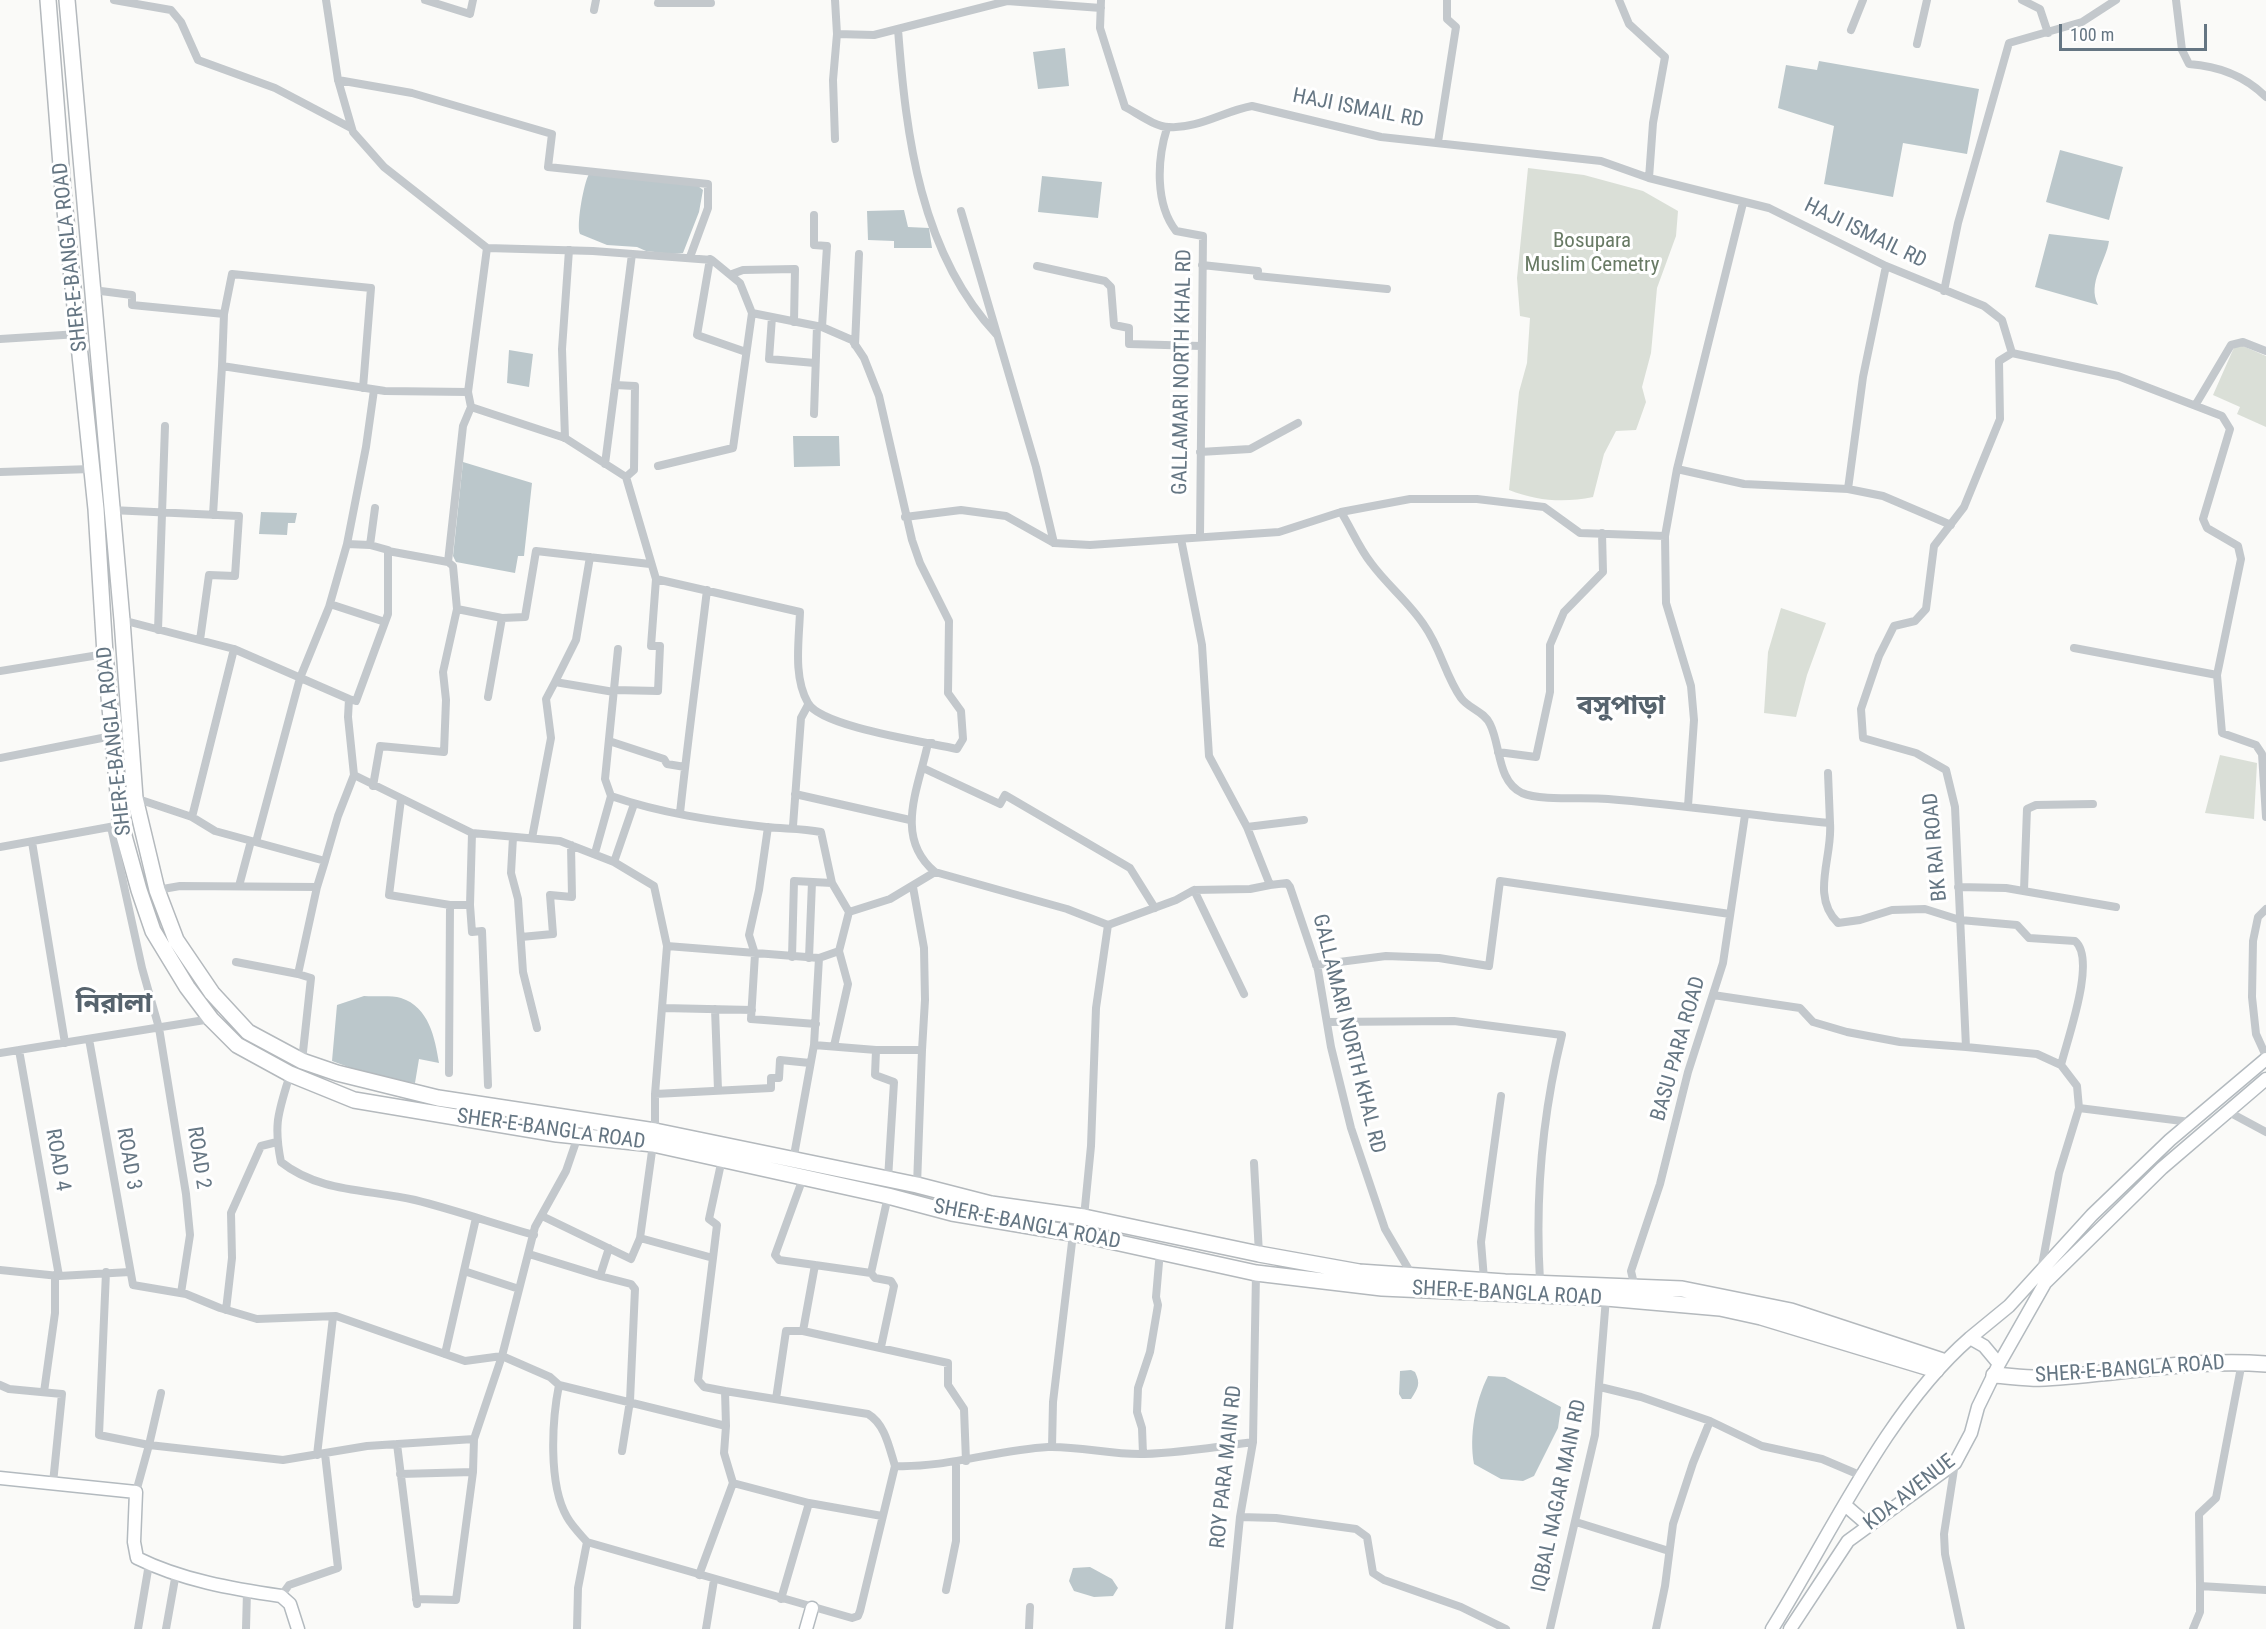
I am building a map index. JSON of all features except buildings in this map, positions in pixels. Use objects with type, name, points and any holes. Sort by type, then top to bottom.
[{"type":"highway","name":"SHER-E-BANGLA ROAD","points":[[48,0],[63,191],[91,469],[112,736],[116,826],[153,931],[170,962],[211,1019],[237,1045],[290,1074],[354,1100],[557,1134],[654,1138],[734,1146],[793,1161],[917,1185],[991,1204],[1084,1217],[1259,1254],[1359,1272],[1413,1276],[1455,1285],[1720,1308],[1940,1366]]},
{"type":"highway","name":"SHER-E-BANGLA ROAD","points":[[67,0],[110,510],[122,620],[135,798],[157,890],[176,940],[226,1010],[248,1032],[302,1060],[357,1079],[438,1098],[560,1115],[654,1138],[722,1159],[888,1196],[952,1213],[1160,1251],[1256,1273],[1382,1288],[1455,1285],[1484,1279],[1682,1289],[1791,1311],[1940,1366]]},
{"type":"highway","points":[[63,191],[83,189]]},
{"type":"highway","points":[[108,689],[127,692]]},
{"type":"highway","points":[[170,962],[184,953]]},
{"type":"highway","points":[[435,1113],[438,1098]]},
{"type":"highway","points":[[557,1134],[560,1115]]},
{"type":"highway","points":[[1060,1214],[1066,1233]]},
{"type":"highway","name":"SHER-E-BANGLA ROAD","points":[[1997,1369],[2042,1378],[2242,1362],[2266,1364]]},
{"type":"main road","points":[[1997,1369],[1984,1346],[1970,1338],[2008,1306],[2092,1215],[2190,1122],[2266,1058]]},
{"type":"main road","name":"KDA AVENUE","points":[[1790,1629],[1848,1541],[1915,1494],[1955,1462],[1971,1432],[1978,1407],[1997,1369],[2046,1283],[2162,1168],[2266,1079]]},
{"type":"main road","name":"KDA AVENUE","points":[[1772,1629],[1862,1476],[1940,1366],[1970,1338]]},
{"type":"main road","points":[[0,1478],[136,1492],[134,1542],[137,1558],[176,1573],[247,1591],[281,1596],[290,1604],[298,1629]]},
{"type":"main road","points":[[1845,1505],[1868,1525]]},
{"type":"main road","points":[[806,1629],[812,1608]]},
{"type":"street","points":[[114,0],[171,10],[181,22],[198,60],[275,88],[351,128],[384,167],[487,248],[690,257],[710,260],[732,274],[740,283],[752,313],[733,448],[658,466]]},
{"type":"street","points":[[326,0],[338,80],[351,128]]},
{"type":"street","points":[[425,0],[470,14],[473,0]]},
{"type":"street","points":[[594,10],[596,0]]},
{"type":"street","points":[[659,0],[658,3],[711,3]]},
{"type":"street","points":[[835,0],[837,34],[832,80],[835,139]]},
{"type":"street","points":[[1438,142],[1456,27],[1447,19],[1447,0]]},
{"type":"street","points":[[1619,0],[1629,24],[1665,57],[1653,123],[1649,178]]},
{"type":"street","points":[[1851,30],[1863,0]]},
{"type":"street","points":[[1917,44],[1927,0]]},
{"type":"street","points":[[2022,0],[2040,9],[2048,33]]},
{"type":"street","points":[[1944,291],[1958,224],[2009,44],[2082,22],[2116,0]]},
{"type":"street","points":[[2176,0],[2182,50],[2189,64],[2223,69],[2248,82],[2266,97]]},
{"type":"street","points":[[837,34],[874,35],[1007,1],[1101,4],[1100,28],[1125,107],[1167,128]]},
{"type":"street","points":[[898,28],[904,108],[915,170],[936,236],[951,273],[982,319],[999,337]]},
{"type":"street","points":[[338,80],[403,91],[552,134],[548,167],[708,184],[708,208],[690,257]]},
{"type":"street","name":"HAJI ISMAIL RD","points":[[1167,128],[1202,123],[1233,109],[1252,106],[1382,137],[1601,161],[1649,178],[1769,208],[1886,266],[1984,306],[2002,320],[2012,353]]},
{"type":"street","name":"GALLAMARI NORTH KHAL RD","points":[[1167,128],[1160,184],[1166,217],[1176,231],[1203,236],[1200,536]]},
{"type":"street","points":[[1688,806],[1694,720],[1691,686],[1666,603],[1665,536],[1677,469],[1743,203]]},
{"type":"street","points":[[961,211],[1036,466],[1054,543]]},
{"type":"street","points":[[814,215],[814,245],[827,246],[815,363],[814,414]]},
{"type":"street","points":[[448,562],[463,426],[471,407],[468,392],[487,248]]},
{"type":"street","points":[[565,438],[562,349],[569,250]]},
{"type":"street","points":[[605,464],[632,254]]},
{"type":"street","points":[[855,345],[859,254]]},
{"type":"street","points":[[710,260],[697,335],[746,352]]},
{"type":"street","points":[[1202,265],[1258,271],[1257,276],[1387,289]]},
{"type":"street","points":[[1037,266],[1105,281],[1111,287],[1114,325],[1129,328],[1130,344],[1201,346]]},
{"type":"street","points":[[1848,489],[1863,377],[1886,266]]},
{"type":"street","points":[[732,274],[743,270],[795,269],[794,322]]},
{"type":"street","points":[[213,515],[224,314],[232,274],[371,288],[363,388]]},
{"type":"street","points":[[93,290],[132,295],[132,305],[224,314]]},
{"type":"street","points":[[656,579],[800,612],[799,674],[808,705],[835,723],[957,749],[963,739],[961,711],[948,693],[949,621],[920,563],[905,517],[879,396],[864,358],[852,340],[819,326],[752,313]]},
{"type":"street","points":[[772,317],[769,359],[815,363]]},
{"type":"street","points":[[0,339],[79,334]]},
{"type":"street","points":[[2196,404],[2231,345],[2243,342],[2266,351]]},
{"type":"street","points":[[2012,353],[2118,376],[2196,404],[2222,416],[2230,429],[2203,519],[2204,524],[2238,546],[2241,559],[2217,675],[2222,733],[2256,745],[2262,754],[2266,817]]},
{"type":"street","name":"BK RAI ROAD","points":[[1966,1047],[1955,807],[1946,770],[1916,753],[1863,738],[1861,709],[1879,656],[1894,626],[1901,622],[1916,621],[1926,609],[1934,546],[1964,507],[2000,419],[1999,361],[2012,353]]},
{"type":"street","points":[[222,366],[374,390],[468,392]]},
{"type":"street","points":[[615,385],[634,386],[634,470],[626,477]]},
{"type":"street","points":[[239,886],[300,678],[330,604],[347,544],[366,447],[374,390]]},
{"type":"street","points":[[471,407],[565,438],[626,477],[656,579],[651,646],[660,646],[658,691],[614,691],[555,682]]},
{"type":"street","points":[[1200,452],[1250,448],[1298,423]]},
{"type":"street","points":[[158,630],[165,426]]},
{"type":"street","points":[[0,472],[91,469]]},
{"type":"street","points":[[1677,469],[1744,484],[1848,489],[1883,496],[1951,525]]},
{"type":"street","points":[[905,517],[961,510],[1006,516],[1054,543],[1090,545],[1279,532],[1341,512],[1410,499],[1477,498],[1544,507],[1580,532],[1665,536]]},
{"type":"street","points":[[370,545],[375,508]]},
{"type":"street","points":[[110,510],[239,516],[235,576],[209,574],[200,640]]},
{"type":"street","points":[[1341,512],[1370,562],[1421,619],[1438,646],[1450,681],[1461,698],[1490,724],[1503,770],[1512,785],[1522,793],[1688,806],[1745,815],[1830,823]]},
{"type":"street","points":[[1498,752],[1536,757],[1550,692],[1550,645],[1564,612],[1603,572],[1602,533]]},
{"type":"street","points":[[932,743],[928,743],[910,820],[911,833],[922,856],[935,872],[1067,909],[1108,924],[1155,908],[1194,890],[1250,889],[1270,885],[1247,827],[1209,756],[1202,645],[1181,539]]},
{"type":"street","points":[[347,544],[370,545],[388,551],[448,562],[453,566],[457,609],[443,672],[446,700],[444,752],[380,746],[373,786]]},
{"type":"street","points":[[122,620],[234,649],[356,701],[387,614],[388,551]]},
{"type":"street","points":[[457,609],[502,618],[525,617],[536,551],[650,564]]},
{"type":"street","points":[[532,838],[551,738],[546,699],[576,640],[590,557]]},
{"type":"street","points":[[680,813],[707,590]]},
{"type":"street","points":[[330,604],[384,622]]},
{"type":"street","points":[[488,696],[502,618]]},
{"type":"street","points":[[2074,648],[2217,675]]},
{"type":"street","points":[[192,817],[234,649]]},
{"type":"street","points":[[595,853],[611,796],[605,780],[618,649]]},
{"type":"street","points":[[0,671],[105,654]]},
{"type":"street","points":[[298,974],[317,887],[338,816],[354,776],[348,699]]},
{"type":"street","points":[[793,826],[801,718],[808,705]]},
{"type":"street","points":[[0,758],[112,736]]},
{"type":"street","points":[[609,741],[664,759],[667,764],[685,767]]},
{"type":"street","points":[[923,768],[1000,804],[1005,795],[1130,868],[1155,908]]},
{"type":"street","points":[[1828,773],[1830,823],[1823,898],[1829,914],[1838,923],[1903,910],[1925,909],[1960,920],[2017,925],[2029,938],[2075,941],[2079,944],[2082,987],[2061,1065]]},
{"type":"street","points":[[354,776],[472,833],[560,841],[614,862],[654,886],[667,946],[655,1094],[654,1138],[640,1238],[631,1259],[542,1216]]},
{"type":"street","points":[[795,794],[910,820]]},
{"type":"street","points":[[611,796],[634,804],[680,813],[768,827],[793,826],[821,832],[832,883],[849,912],[838,951],[848,984],[834,1046]]},
{"type":"street","points":[[135,798],[192,817],[215,831],[325,861]]},
{"type":"street","points":[[401,799],[389,895],[450,905],[470,904]]},
{"type":"street","points":[[614,862],[634,804]]},
{"type":"street","points":[[2024,890],[2027,809],[2036,805],[2093,804]]},
{"type":"street","name":"BASU PARA ROAD","points":[[1635,1288],[1631,1271],[1660,1184],[1688,1072],[1724,963],[1745,815]]},
{"type":"street","points":[[1247,827],[1304,820]]},
{"type":"street","points":[[0,848],[116,826]]},
{"type":"street","name":"ROAD 2","points":[[116,826],[142,968],[159,1028],[186,1194],[190,1235],[181,1293]]},
{"type":"street","points":[[768,827],[759,890],[749,935],[755,954],[751,1019],[816,1024]]},
{"type":"street","points":[[472,833],[470,904],[472,932],[482,931],[488,1085]]},
{"type":"street","points":[[513,837],[511,873],[518,899],[523,972],[537,1028]]},
{"type":"street","points":[[32,842],[65,1043]]},
{"type":"street","points":[[521,937],[553,934],[550,895],[572,897],[571,845]]},
{"type":"street","points":[[849,912],[890,899],[935,872]]},
{"type":"street","points":[[792,957],[794,881],[832,883]]},
{"type":"street","points":[[1316,965],[1386,956],[1438,958],[1489,966],[1500,881],[1730,914]]},
{"type":"street","points":[[793,1161],[816,1024],[812,882]]},
{"type":"street","name":"GALLAMARI NORTH KHAL RD","points":[[1270,885],[1287,883],[1290,887],[1316,965],[1351,1128],[1385,1229],[1413,1276]]},
{"type":"street","points":[[157,890],[180,886],[317,887]]},
{"type":"street","points":[[913,887],[924,948],[925,1000],[917,1185]]},
{"type":"street","points":[[1958,887],[2024,890],[2116,907]]},
{"type":"street","points":[[1194,890],[1244,994]]},
{"type":"street","points":[[449,1073],[450,905]]},
{"type":"street","points":[[2266,909],[2258,917],[2253,941],[2252,997],[2256,1034],[2266,1058]]},
{"type":"street","points":[[1084,1217],[1091,1135],[1096,1008],[1108,924]]},
{"type":"street","points":[[667,946],[814,958],[838,951]]},
{"type":"street","points":[[236,962],[311,978],[302,1060]]},
{"type":"street","points":[[1713,995],[1800,1008],[1813,1022],[1847,1032],[1900,1042],[2037,1054],[2061,1065],[2077,1086],[2079,1108],[2059,1173],[2041,1271]]},
{"type":"street","points":[[663,1008],[752,1010]]},
{"type":"street","points":[[715,1009],[718,1090]]},
{"type":"street","points":[[0,1053],[211,1019]]},
{"type":"street","points":[[1327,1022],[1454,1021],[1562,1035],[1549,1086],[1539,1172],[1536,1222],[1540,1281]]},
{"type":"street","name":"ROAD 3","points":[[89,1039],[133,1285],[181,1293]]},
{"type":"street","points":[[814,1045],[876,1050],[922,1050]]},
{"type":"street","name":"ROAD 4","points":[[19,1050],[57,1275],[55,1313],[44,1392]]},
{"type":"street","points":[[876,1050],[875,1075],[894,1082],[888,1179]]},
{"type":"street","points":[[655,1094],[771,1088],[771,1078],[779,1078],[780,1059],[810,1062]]},
{"type":"street","points":[[290,1074],[276,1124],[277,1142],[281,1162],[298,1176],[327,1185],[415,1200],[534,1235]]},
{"type":"street","points":[[1484,1279],[1481,1242],[1501,1096]]},
{"type":"street","points":[[2079,1108],[2190,1122]]},
{"type":"street","points":[[2227,1111],[2266,1132]]},
{"type":"street","points":[[397,1444],[416,1602],[456,1600],[473,1472],[474,1439],[502,1356],[534,1235],[566,1171],[578,1136]]},
{"type":"street","points":[[226,1310],[232,1258],[231,1213],[261,1146],[277,1142]]},
{"type":"street","points":[[559,1385],[552,1437],[558,1489],[566,1516],[587,1542],[812,1608],[852,1618],[858,1616],[895,1466],[884,1431],[875,1418],[868,1414],[725,1391],[704,1386],[698,1380],[717,1226],[709,1219],[722,1159]]},
{"type":"street","points":[[1254,1163],[1259,1254]]},
{"type":"street","points":[[803,1178],[775,1255],[779,1260],[871,1274],[875,1278],[891,1281],[894,1286],[881,1347]]},
{"type":"street","points":[[871,1274],[888,1196]]},
{"type":"street","points":[[445,1354],[476,1218]]},
{"type":"street","points":[[1052,1447],[1066,1233]]},
{"type":"street","points":[[640,1238],[713,1258]]},
{"type":"street","points":[[600,1276],[609,1248]]},
{"type":"street","points":[[1143,1454],[1142,1428],[1137,1412],[1138,1388],[1150,1352],[1158,1305],[1155,1297],[1160,1251]]},
{"type":"street","points":[[529,1254],[631,1284],[634,1289],[630,1401],[622,1451]]},
{"type":"street","points":[[803,1331],[815,1265]]},
{"type":"street","points":[[0,1270],[57,1275],[130,1272]]},
{"type":"street","points":[[464,1271],[519,1289]]},
{"type":"street","points":[[106,1272],[99,1435],[149,1445],[283,1460],[367,1446],[474,1439]]},
{"type":"street","name":"ROY PARA MAIN RD","points":[[1229,1629],[1240,1516],[1253,1443],[1256,1273]]},
{"type":"street","points":[[181,1293],[257,1319],[333,1317],[465,1361],[502,1356],[550,1377],[559,1385],[726,1426]]},
{"type":"street","name":"IQBAL NAGAR MAIN RD","points":[[1550,1629],[1595,1435],[1606,1298]]},
{"type":"street","points":[[281,1596],[289,1585],[338,1568],[321,1455],[333,1317]]},
{"type":"street","points":[[776,1399],[786,1330],[803,1331],[881,1347],[949,1364],[948,1385],[964,1409],[966,1461]]},
{"type":"street","points":[[2193,1629],[2200,1612],[2199,1514],[2216,1498],[2242,1362]]},
{"type":"street","points":[[0,1385],[9,1389],[62,1394],[53,1483]]},
{"type":"street","points":[[1600,1387],[1641,1397],[1710,1421],[1761,1446],[1822,1459],[1862,1476]]},
{"type":"street","points":[[699,1575],[733,1483],[724,1453],[725,1391]]},
{"type":"street","points":[[136,1492],[161,1393]]},
{"type":"street","points":[[1656,1629],[1673,1524],[1693,1462],[1710,1421]]},
{"type":"street","points":[[895,1466],[916,1467],[966,1461],[1005,1451],[1052,1447],[1143,1454],[1253,1443]]},
{"type":"street","points":[[946,1590],[956,1541],[956,1462]]},
{"type":"street","points":[[1955,1462],[1944,1533],[1945,1554],[1961,1629]]},
{"type":"street","points":[[400,1474],[473,1472]]},
{"type":"street","points":[[733,1483],[809,1503],[882,1516]]},
{"type":"street","points":[[781,1599],[809,1503]]},
{"type":"street","points":[[1240,1516],[1276,1518],[1356,1529],[1367,1537],[1373,1573],[1384,1580],[1461,1607],[1506,1629]]},
{"type":"street","points":[[1576,1522],[1670,1551]]},
{"type":"street","points":[[577,1629],[578,1588],[587,1542]]},
{"type":"street","points":[[138,1629],[149,1564]]},
{"type":"street","points":[[166,1629],[176,1573]]},
{"type":"street","points":[[706,1629],[714,1580]]},
{"type":"street","points":[[2200,1586],[2266,1590]]},
{"type":"street","points":[[246,1629],[247,1591]]},
{"type":"street","points":[[1029,1629],[1030,1607]]},
{"type":"green space","name":"Bosupara Muslim Cemetry","points":[[1528,168],[1584,175],[1643,191],[1678,211],[1676,236],[1657,288],[1651,353],[1642,387],[1646,402],[1636,430],[1616,431],[1604,454],[1593,497],[1551,500],[1530,497],[1509,490],[1519,392],[1527,363],[1530,318],[1520,316],[1517,278]]},
{"type":"green space","points":[[2236,343],[2266,356],[2266,427],[2237,414],[2240,407],[2213,395]]},
{"type":"green space","points":[[1781,608],[1826,623],[1807,675],[1796,717],[1764,713],[1768,652]]},
{"type":"green space","points":[[2220,755],[2257,763],[2254,819],[2205,813]]},
{"type":"shaded area","points":[[1065,48],[1069,86],[1038,89],[1033,52]]},
{"type":"shaded area","points":[[1819,61],[1979,89],[1967,154],[1903,143],[1893,197],[1824,184],[1834,126],[1778,108],[1786,65],[1817,70]]},
{"type":"shaded area","points":[[2060,150],[2123,167],[2109,220],[2046,202]]},
{"type":"shaded area","points":[[589,174],[698,186],[703,190],[699,212],[683,253],[672,254],[646,251],[637,247],[607,245],[580,234],[581,204]]},
{"type":"shaded area","points":[[1042,176],[1102,182],[1098,218],[1038,212]]},
{"type":"shaded area","points":[[904,210],[908,227],[929,228],[932,248],[894,248],[894,241],[868,240],[867,211]]},
{"type":"shaded area","points":[[2049,234],[2109,241],[2096,281],[2095,297],[2098,305],[2035,287]]},
{"type":"shaded area","points":[[509,350],[533,354],[529,387],[507,383]]},
{"type":"shaded area","points":[[793,436],[839,436],[840,466],[794,467]]},
{"type":"shaded area","points":[[463,462],[532,483],[524,556],[518,556],[515,573],[456,562],[453,556]]},
{"type":"shaded area","points":[[261,512],[297,513],[295,523],[288,523],[287,535],[259,534]]},
{"type":"shaded area","points":[[364,996],[401,998],[411,1002],[424,1016],[433,1034],[439,1063],[419,1059],[415,1083],[381,1079],[332,1061],[337,1005]]},
{"type":"shaded area","points":[[1411,1370],[1417,1376],[1418,1386],[1411,1399],[1402,1399],[1399,1394],[1400,1371]]},
{"type":"shaded area","points":[[1488,1376],[1505,1377],[1561,1407],[1558,1428],[1534,1476],[1523,1481],[1501,1479],[1474,1464],[1472,1442],[1474,1419]]},
{"type":"shaded area","points":[[1090,1567],[1112,1579],[1118,1588],[1113,1596],[1094,1597],[1074,1591],[1069,1581],[1073,1568]]},
{"type":"district","name":"বসুপাড়া","points":[[1621,707]]},
{"type":"district","name":"নিরালা","points":[[114,1005]]}]
